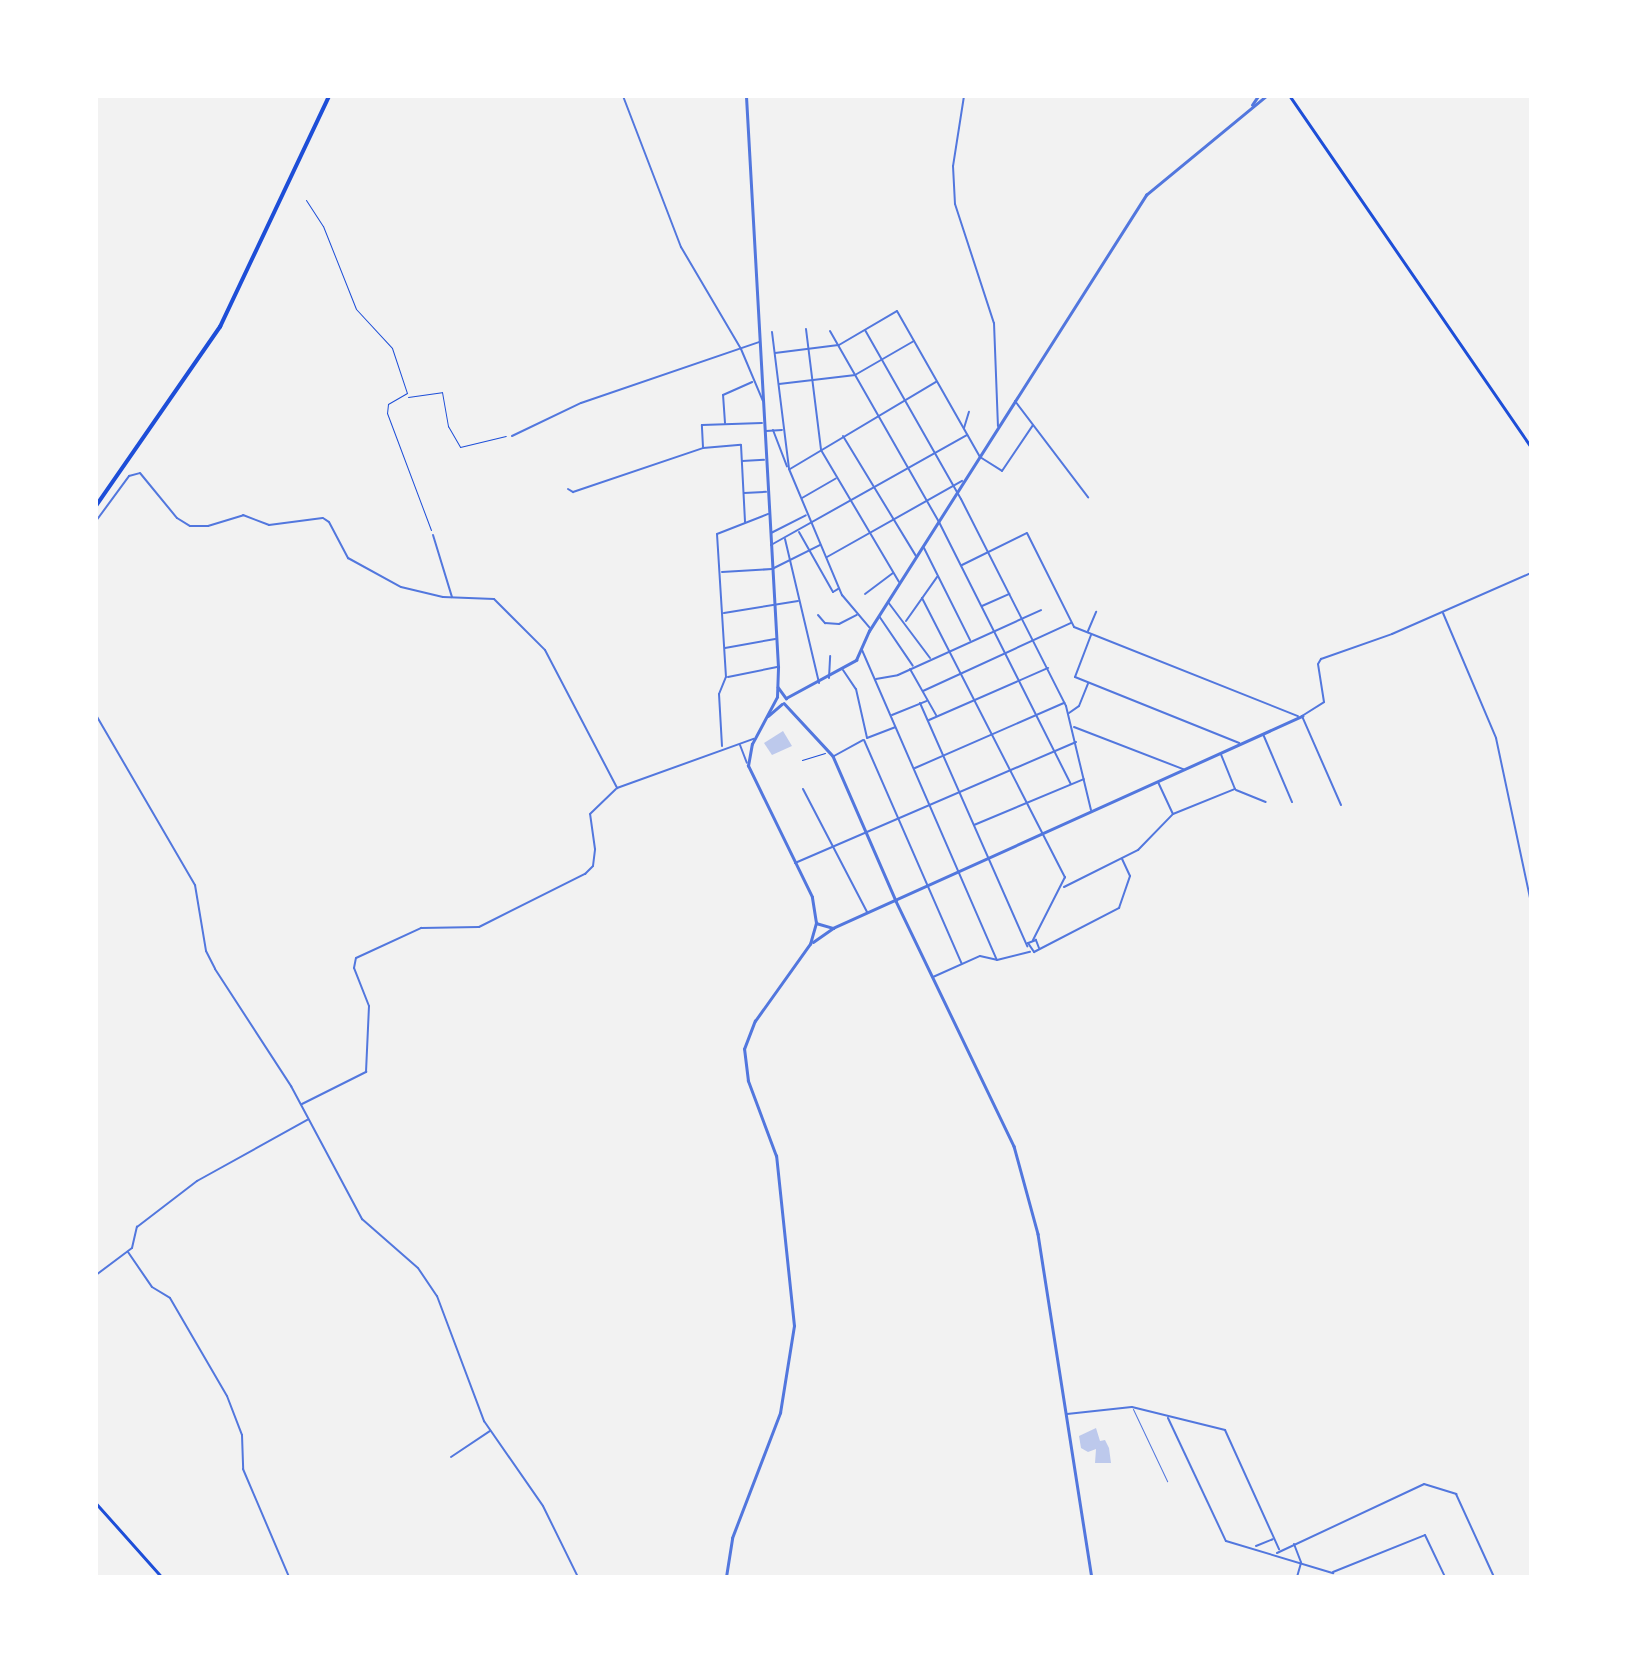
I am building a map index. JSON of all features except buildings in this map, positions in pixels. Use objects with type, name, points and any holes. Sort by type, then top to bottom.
[{"type":"main road","points":[[96,506],[220,327],[329,96]]},
{"type":"main road","points":[[1289,96],[1531,447]]},
{"type":"main road","points":[[96,1503],[162,1577]]},
{"type":"street","points":[[623,96],[685,257],[741,349],[752,382],[763,401]]},
{"type":"street","points":[[746,96],[778,667],[777,697],[754,738],[748,766]]},
{"type":"street","points":[[964,96],[953,166],[954,195],[965,243],[994,323],[998,426]]},
{"type":"street","points":[[1250,108],[1258,96]]},
{"type":"street","points":[[777,697],[819,683],[856,660],[871,628],[1146,195],[1266,96]]},
{"type":"street","points":[[775,353],[838,345],[897,311],[980,457],[1002,471],[1033,425]]},
{"type":"street","points":[[806,329],[821,450],[900,584]]},
{"type":"street","points":[[865,330],[989,552],[1065,702],[1077,741],[1091,812]]},
{"type":"street","points":[[830,331],[939,522],[1071,784]]},
{"type":"street","points":[[772,332],[789,470]]},
{"type":"street","points":[[778,385],[855,375],[914,341]]},
{"type":"street","points":[[512,436],[580,403],[760,342]]},
{"type":"street","points":[[725,424],[723,395],[752,382]]},
{"type":"street","points":[[789,470],[937,382]]},
{"type":"street","points":[[1015,400],[1088,497]]},
{"type":"street","points":[[963,429],[969,412]]},
{"type":"street","points":[[703,447],[702,425],[763,422]]},
{"type":"street","points":[[773,430],[839,589],[871,628]]},
{"type":"street","points":[[764,431],[783,430]]},
{"type":"street","points":[[771,546],[967,435]]},
{"type":"street","points":[[844,436],[917,557]]},
{"type":"street","points":[[568,489],[573,492],[703,447],[741,445],[745,523]]},
{"type":"street","points":[[741,461],[765,460]]},
{"type":"street","points":[[96,521],[129,476],[140,473],[177,518],[190,526],[208,526],[243,515],[269,525],[323,518],[357,564],[408,589],[453,598],[494,599],[536,638],[617,788]]},
{"type":"street","points":[[800,499],[837,478]]},
{"type":"street","points":[[826,557],[952,484],[965,480]]},
{"type":"street","points":[[744,493],[767,492]]},
{"type":"street","points":[[722,747],[719,694],[726,677],[717,534],[768,514]]},
{"type":"street","points":[[770,534],[807,514]]},
{"type":"street","points":[[798,531],[833,592],[839,589]]},
{"type":"street","points":[[961,565],[1027,533],[1072,623],[1092,634],[1301,716],[1341,805]]},
{"type":"street","points":[[433,535],[453,598]]},
{"type":"street","points":[[785,538],[819,683]]},
{"type":"street","points":[[721,572],[772,569],[821,544]]},
{"type":"street","points":[[923,547],[971,641]]},
{"type":"street","points":[[865,594],[894,573]]},
{"type":"street","points":[[810,944],[833,928],[1301,716],[1324,702],[1318,664],[1321,659],[1443,612],[1531,573]]},
{"type":"street","points":[[905,621],[938,576]]},
{"type":"street","points":[[982,606],[1009,594]]},
{"type":"street","points":[[922,598],[1065,877],[1063,887],[1027,946]]},
{"type":"street","points":[[723,613],[799,601]]},
{"type":"street","points":[[888,602],[905,621],[930,659]]},
{"type":"street","points":[[876,679],[910,669],[1041,610]]},
{"type":"street","points":[[1088,632],[1096,612]]},
{"type":"street","points":[[1443,612],[1496,738],[1531,902]]},
{"type":"street","points":[[818,615],[825,623],[839,624],[858,615]]},
{"type":"street","points":[[879,616],[914,667]]},
{"type":"street","points":[[923,691],[1072,623]]},
{"type":"street","points":[[1092,634],[1075,677],[1240,744]]},
{"type":"street","points":[[725,648],[776,639]]},
{"type":"street","points":[[861,646],[997,960]]},
{"type":"street","points":[[829,678],[830,656]]},
{"type":"street","points":[[726,677],[778,667]]},
{"type":"street","points":[[928,720],[1048,668]]},
{"type":"street","points":[[910,669],[937,716]]},
{"type":"street","points":[[843,670],[856,689],[865,739],[962,964]]},
{"type":"street","points":[[1069,713],[1079,706],[1088,683]]},
{"type":"street","points":[[766,718],[783,703],[784,696],[778,687]]},
{"type":"street","points":[[777,697],[833,756],[896,901],[1000,1114],[1035,1222],[1092,1577]]},
{"type":"street","points":[[891,715],[928,700]]},
{"type":"street","points":[[914,768],[1065,702]]},
{"type":"street","points":[[920,703],[1030,951]]},
{"type":"street","points":[[96,715],[195,885],[206,951],[215,969],[301,1104],[362,1219],[418,1268],[437,1296],[481,1414],[544,1506],[578,1577]]},
{"type":"street","points":[[833,756],[896,727]]},
{"type":"street","points":[[1072,727],[1184,769]]},
{"type":"street","points":[[1262,733],[1292,802]]},
{"type":"street","points":[[301,1104],[366,1072],[369,1006],[354,968],[356,958],[421,928],[479,927],[585,874],[593,866],[595,849],[590,814],[617,788],[722,747],[754,738]]},
{"type":"street","points":[[795,863],[1077,741]]},
{"type":"street","points":[[726,1577],[732,1538],[780,1413],[794,1326],[788,1234],[773,1140],[748,1081],[744,1049],[755,1021],[810,944],[816,923],[812,897],[739,744]]},
{"type":"street","points":[[1221,752],[1235,789]]},
{"type":"street","points":[[974,825],[1085,779]]},
{"type":"street","points":[[1157,782],[1173,814]]},
{"type":"street","points":[[803,789],[868,913]]},
{"type":"street","points":[[1063,887],[1138,850],[1173,814],[1235,789],[1266,802]]},
{"type":"street","points":[[932,977],[980,956],[997,960],[1039,948],[1119,908],[1130,876],[1122,859]]},
{"type":"street","points":[[816,923],[833,928]]},
{"type":"street","points":[[1033,940],[1039,948]]},
{"type":"street","points":[[96,1275],[128,1252],[135,1243],[137,1227],[190,1186],[308,1120]]},
{"type":"street","points":[[128,1252],[152,1287],[170,1298],[227,1396],[242,1435],[243,1469],[289,1577]]},
{"type":"street","points":[[1066,1414],[1132,1407],[1225,1430],[1278,1551]]},
{"type":"street","points":[[1168,1417],[1226,1541],[1278,1551],[1333,1573],[1425,1535],[1445,1577]]},
{"type":"street","points":[[451,1457],[491,1431]]},
{"type":"street","points":[[1278,1551],[1424,1484],[1456,1494],[1494,1577]]},
{"type":"street","points":[[1255,1547],[1274,1539]]},
{"type":"street","points":[[1294,1543],[1301,1562],[1297,1577]]},
{"type":"street","points":[[1333,1573],[1334,1577]]},
{"type":"lane","points":[[1132,1407],[1167,1481]]},
{"type":"path","points":[[306,200],[319,217],[356,309],[392,348],[406,395]]},
{"type":"path","points":[[433,535],[386,409],[390,402],[406,395],[442,392],[448,426],[460,447],[512,436]]},
{"type":"path","points":[[802,760],[830,752]]}]
